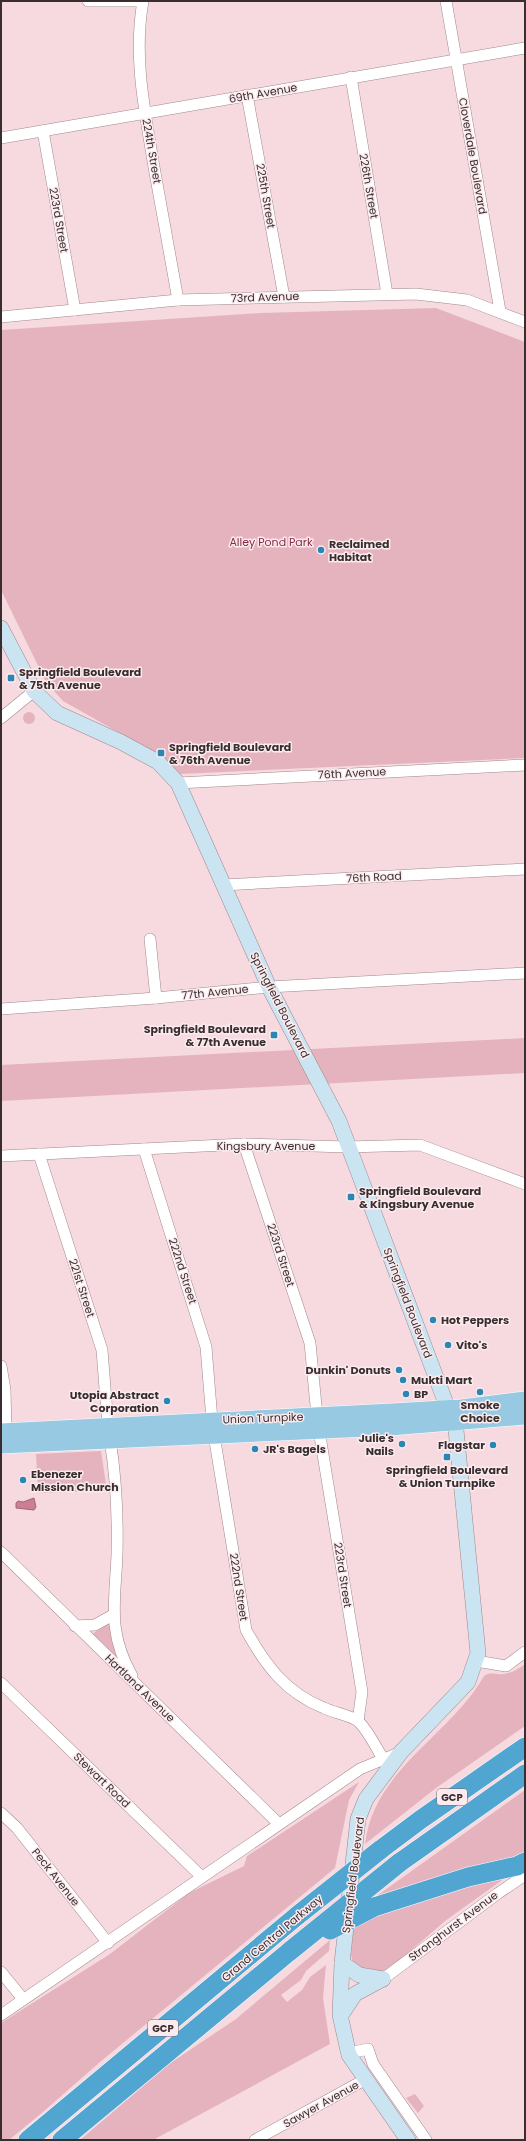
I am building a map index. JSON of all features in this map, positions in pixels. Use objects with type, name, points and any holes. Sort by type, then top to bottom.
[{"type":"highway","points":[[463,1790],[525,1742]]},
{"type":"highway","name":"Grand Central Parkway","points":[[28,2140],[298,1915],[380,1850],[525,1747]]},
{"type":"highway","name":"Grand Central Parkway","points":[[62,2140],[290,1951],[399,1863],[525,1774]]},
{"type":"highway","points":[[290,1951],[374,1907],[468,1877],[517,1866],[525,1862]]},
{"type":"main road","name":"Springfield Boulevard","points":[[1,628],[34,691],[57,712],[121,742],[158,762],[178,783],[269,987],[339,1121],[347,1147],[450,1416],[458,1445],[478,1653],[468,1682],[401,1752],[386,1764],[366,1799],[358,1819],[342,1963],[340,2015],[349,2053],[408,2140]]},
{"type":"main road","name":"Union Turnpike","points":[[450,1416],[525,1400]]},
{"type":"main road","name":"Union Turnpike","points":[[3,1436],[213,1428],[450,1416],[525,1416]]},
{"type":"main road","points":[[342,1963],[359,1975],[383,1979]]},
{"type":"main road","points":[[340,2015],[355,1994],[383,1979]]},
{"type":"street","points":[[88,1],[140,1]]},
{"type":"street","name":"224th Street","points":[[144,1],[139,24],[139,69],[145,113],[178,300]]},
{"type":"street","name":"Cloverdale Boulevard","points":[[446,1],[500,311]]},
{"type":"street","name":"69th Avenue","points":[[1,138],[525,48]]},
{"type":"street","name":"226th Street","points":[[350,78],[387,294]]},
{"type":"street","name":"225th Street","points":[[247,95],[284,297]]},
{"type":"street","name":"223rd Street","points":[[43,131],[75,310]]},
{"type":"street","name":"73rd Avenue","points":[[1,317],[178,300],[387,294],[438,295],[467,300],[500,311],[525,322]]},
{"type":"street","points":[[1,718],[34,691]]},
{"type":"street","name":"76th Avenue","points":[[178,783],[525,765]]},
{"type":"street","name":"76th Road","points":[[223,885],[525,869]]},
{"type":"street","points":[[150,939],[156,998]]},
{"type":"street","name":"77th Avenue","points":[[1,1009],[156,998],[269,987],[525,973]]},
{"type":"street","name":"223rd Street","points":[[244,1144],[310,1343],[318,1423],[362,1692],[358,1721]]},
{"type":"street","name":"Kingsbury Avenue","points":[[1,1156],[244,1144],[347,1147],[420,1145],[525,1184]]},
{"type":"street","name":"222nd Street","points":[[144,1149],[206,1347],[213,1428],[246,1630],[257,1651],[280,1680],[295,1692],[322,1708],[358,1721]]},
{"type":"street","name":"221st Street","points":[[38,1154],[102,1350],[117,1507],[117,1556],[113,1615],[118,1644],[135,1684]]},
{"type":"street","points":[[1,1366],[5,1390],[3,1436]]},
{"type":"street","name":"Hartland Avenue","points":[[1,1552],[279,1824]]},
{"type":"street","points":[[75,1626],[95,1625],[113,1615]]},
{"type":"street","points":[[476,1661],[506,1666],[525,1652]]},
{"type":"street","name":"Stewart Road","points":[[1,1683],[202,1877]]},
{"type":"street","points":[[1,2015],[108,1943],[360,1768],[386,1764],[358,1721]]},
{"type":"street","name":"Peck Avenue","points":[[1,1813],[17,1828],[108,1943]]},
{"type":"street","name":"Stronghurst Avenue","points":[[383,1979],[497,1894],[525,1875]]},
{"type":"street","points":[[1,1972],[23,1999]]},
{"type":"street","points":[[349,2053],[368,2049],[373,2064],[426,2140]]},
{"type":"street","name":"Sawyer Avenue","points":[[255,2140],[366,2079]]},
{"type":"green space","name":"Alley Pond Park","points":[[436,308],[525,342],[525,758],[179,774],[162,757],[63,701],[46,682],[1,590],[1,330],[261,313]]},
{"type":"green space","points":[[29,712],[33,714],[35,718],[33,722],[29,724],[25,722],[23,718],[25,714]]},
{"type":"green space","points":[[525,1038],[525,1073],[1,1101],[1,1065]]},
{"type":"green space","points":[[101,1451],[107,1491],[38,1493],[36,1454]]},
{"type":"green space","points":[[109,1623],[118,1660],[92,1634]]},
{"type":"green space","points":[[525,1664],[525,1726],[436,1788],[365,1844],[371,1818],[383,1795],[415,1754],[452,1717],[469,1697],[484,1676],[489,1674],[510,1673]]},
{"type":"green space","points":[[359,1782],[349,1800],[335,1868],[100,2062],[9,2140],[1,2140],[1,2023],[110,1954],[189,1893],[244,1866],[247,1856]]},
{"type":"green space","points":[[525,1790],[525,1860],[377,1898],[378,1895]]},
{"type":"green space","points":[[505,1878],[445,1921],[385,1973],[354,1967],[351,1955],[354,1925],[411,1899]]},
{"type":"green space","points":[[330,1940],[329,1951],[306,1971],[301,1980],[281,1995],[287,2002],[302,1990],[310,1977],[326,1965],[323,1998],[330,2044],[153,2140],[80,2140],[169,2064],[236,2019]]},
{"type":"green space","points":[[415,2094],[424,2106],[418,2113],[406,2098]]},
{"type":"shaded area","points":[[34,1498],[36,1507],[34,1510],[16,1508],[16,1503],[18,1501],[23,1502]]},
{"type":"place","name":"Reclaimed Habitat","points":[[321,550]]},
{"type":"place","name":"Springfield Boulevard & 75th Avenue","points":[[11,678]]},
{"type":"place","name":"Springfield Boulevard & 76th Avenue","points":[[161,753]]},
{"type":"place","name":"Springfield Boulevard & 77th Avenue","points":[[274,1035]]},
{"type":"place","name":"Springfield Boulevard & Kingsbury Avenue","points":[[351,1197]]},
{"type":"place","name":"Hot Peppers","points":[[433,1320]]},
{"type":"place","name":"Vito's","points":[[448,1345]]},
{"type":"place","name":"Dunkin' Donuts","points":[[399,1370]]},
{"type":"place","name":"Mukti Mart","points":[[403,1380]]},
{"type":"place","name":"Smoke Choice","points":[[480,1392]]},
{"type":"place","name":"BP","points":[[406,1394]]},
{"type":"place","name":"Utopia Abstract Corporation","points":[[167,1401]]},
{"type":"place","name":"Julie's Nails","points":[[402,1444]]},
{"type":"place","name":"Flagstar","points":[[493,1445]]},
{"type":"place","name":"JR's Bagels","points":[[255,1449]]},
{"type":"place","name":"Springfield Boulevard & Union Turnpike","points":[[447,1457]]},
{"type":"place","name":"Ebenezer Mission Church","points":[[23,1480]]}]
